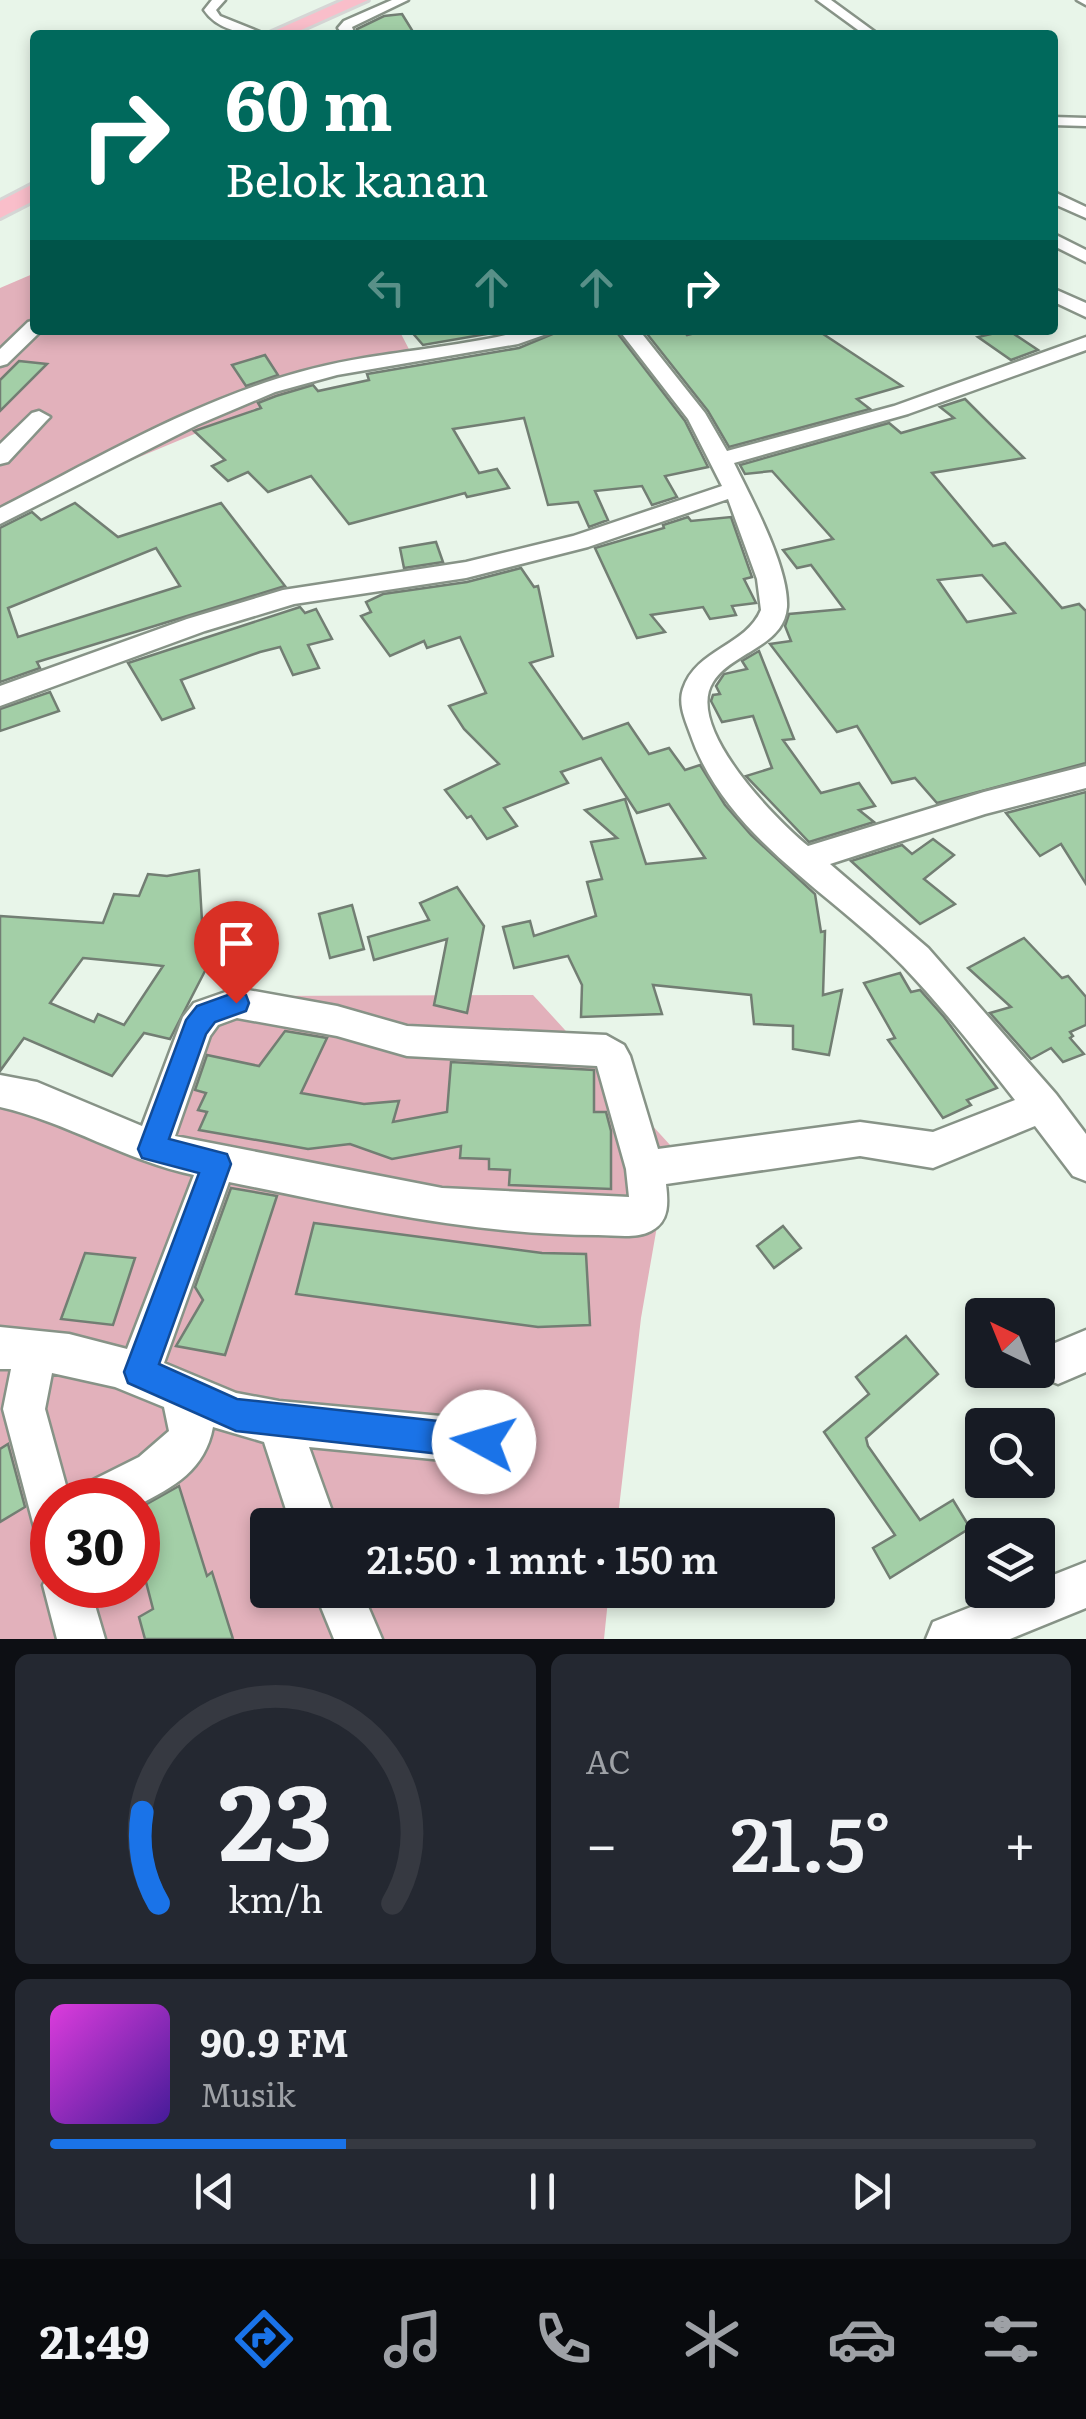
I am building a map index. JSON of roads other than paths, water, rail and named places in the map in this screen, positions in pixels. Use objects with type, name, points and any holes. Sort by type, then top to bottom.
[{"type":"highway","points":[[282,30],[324,0]]},
{"type":"highway","points":[[289,30],[371,1]]},
{"type":"highway","points":[[307,30],[371,1]]},
{"type":"highway","points":[[0,190],[30,171]]},
{"type":"highway","points":[[0,212],[30,193]]},
{"type":"street","points":[[219,0],[210,10],[212,15],[224,24],[245,30]]},
{"type":"street","points":[[346,30],[348,24],[402,0]]},
{"type":"street","points":[[824,0],[865,30]]},
{"type":"street","points":[[1058,121],[1086,122]]},
{"type":"street","points":[[1058,199],[1086,213]]},
{"type":"street","points":[[1058,247],[1072,268]]},
{"type":"street","points":[[1058,296],[1086,311]]},
{"type":"street","points":[[0,340],[30,313]]},
{"type":"street","points":[[0,360],[30,331]]},
{"type":"street","points":[[0,517],[271,387],[360,362],[527,335]]},
{"type":"street","points":[[632,335],[698,417],[721,460],[753,529],[775,607],[770,622],[703,676],[694,700],[715,760],[741,800],[803,860],[913,954],[1043,1106],[1086,1163]]},
{"type":"street","points":[[721,460],[902,410],[1086,343]]},
{"type":"street","points":[[0,457],[39,416]]},
{"type":"street","points":[[0,696],[196,625],[292,596],[466,570],[580,542],[736,489]]},
{"type":"street","points":[[803,860],[984,803],[1086,777]]},
{"type":"street","points":[[0,1092],[37,1099],[152,1149],[442,1207],[573,1216],[646,1213],[650,1207],[645,1169],[612,1056],[601,1049],[407,1042],[337,1021],[236,1003],[206,1014],[195,1028],[152,1149]]},
{"type":"street","points":[[645,1169],[860,1138],[933,1150],[1043,1106]]},
{"type":"street","points":[[140,1372],[217,1164]]},
{"type":"street","points":[[42,1478],[24,1408],[18,1348],[140,1372],[236,1415],[484,1442]]},
{"type":"street","points":[[140,1478],[176,1458],[188,1443],[192,1426],[179,1392]]},
{"type":"street","points":[[278,1422],[308,1508]]},
{"type":"street","points":[[950,1639],[1086,1585]]},
{"type":"street","points":[[72,1608],[81,1639]]},
{"type":"street","points":[[345,1608],[358,1639]]}]
